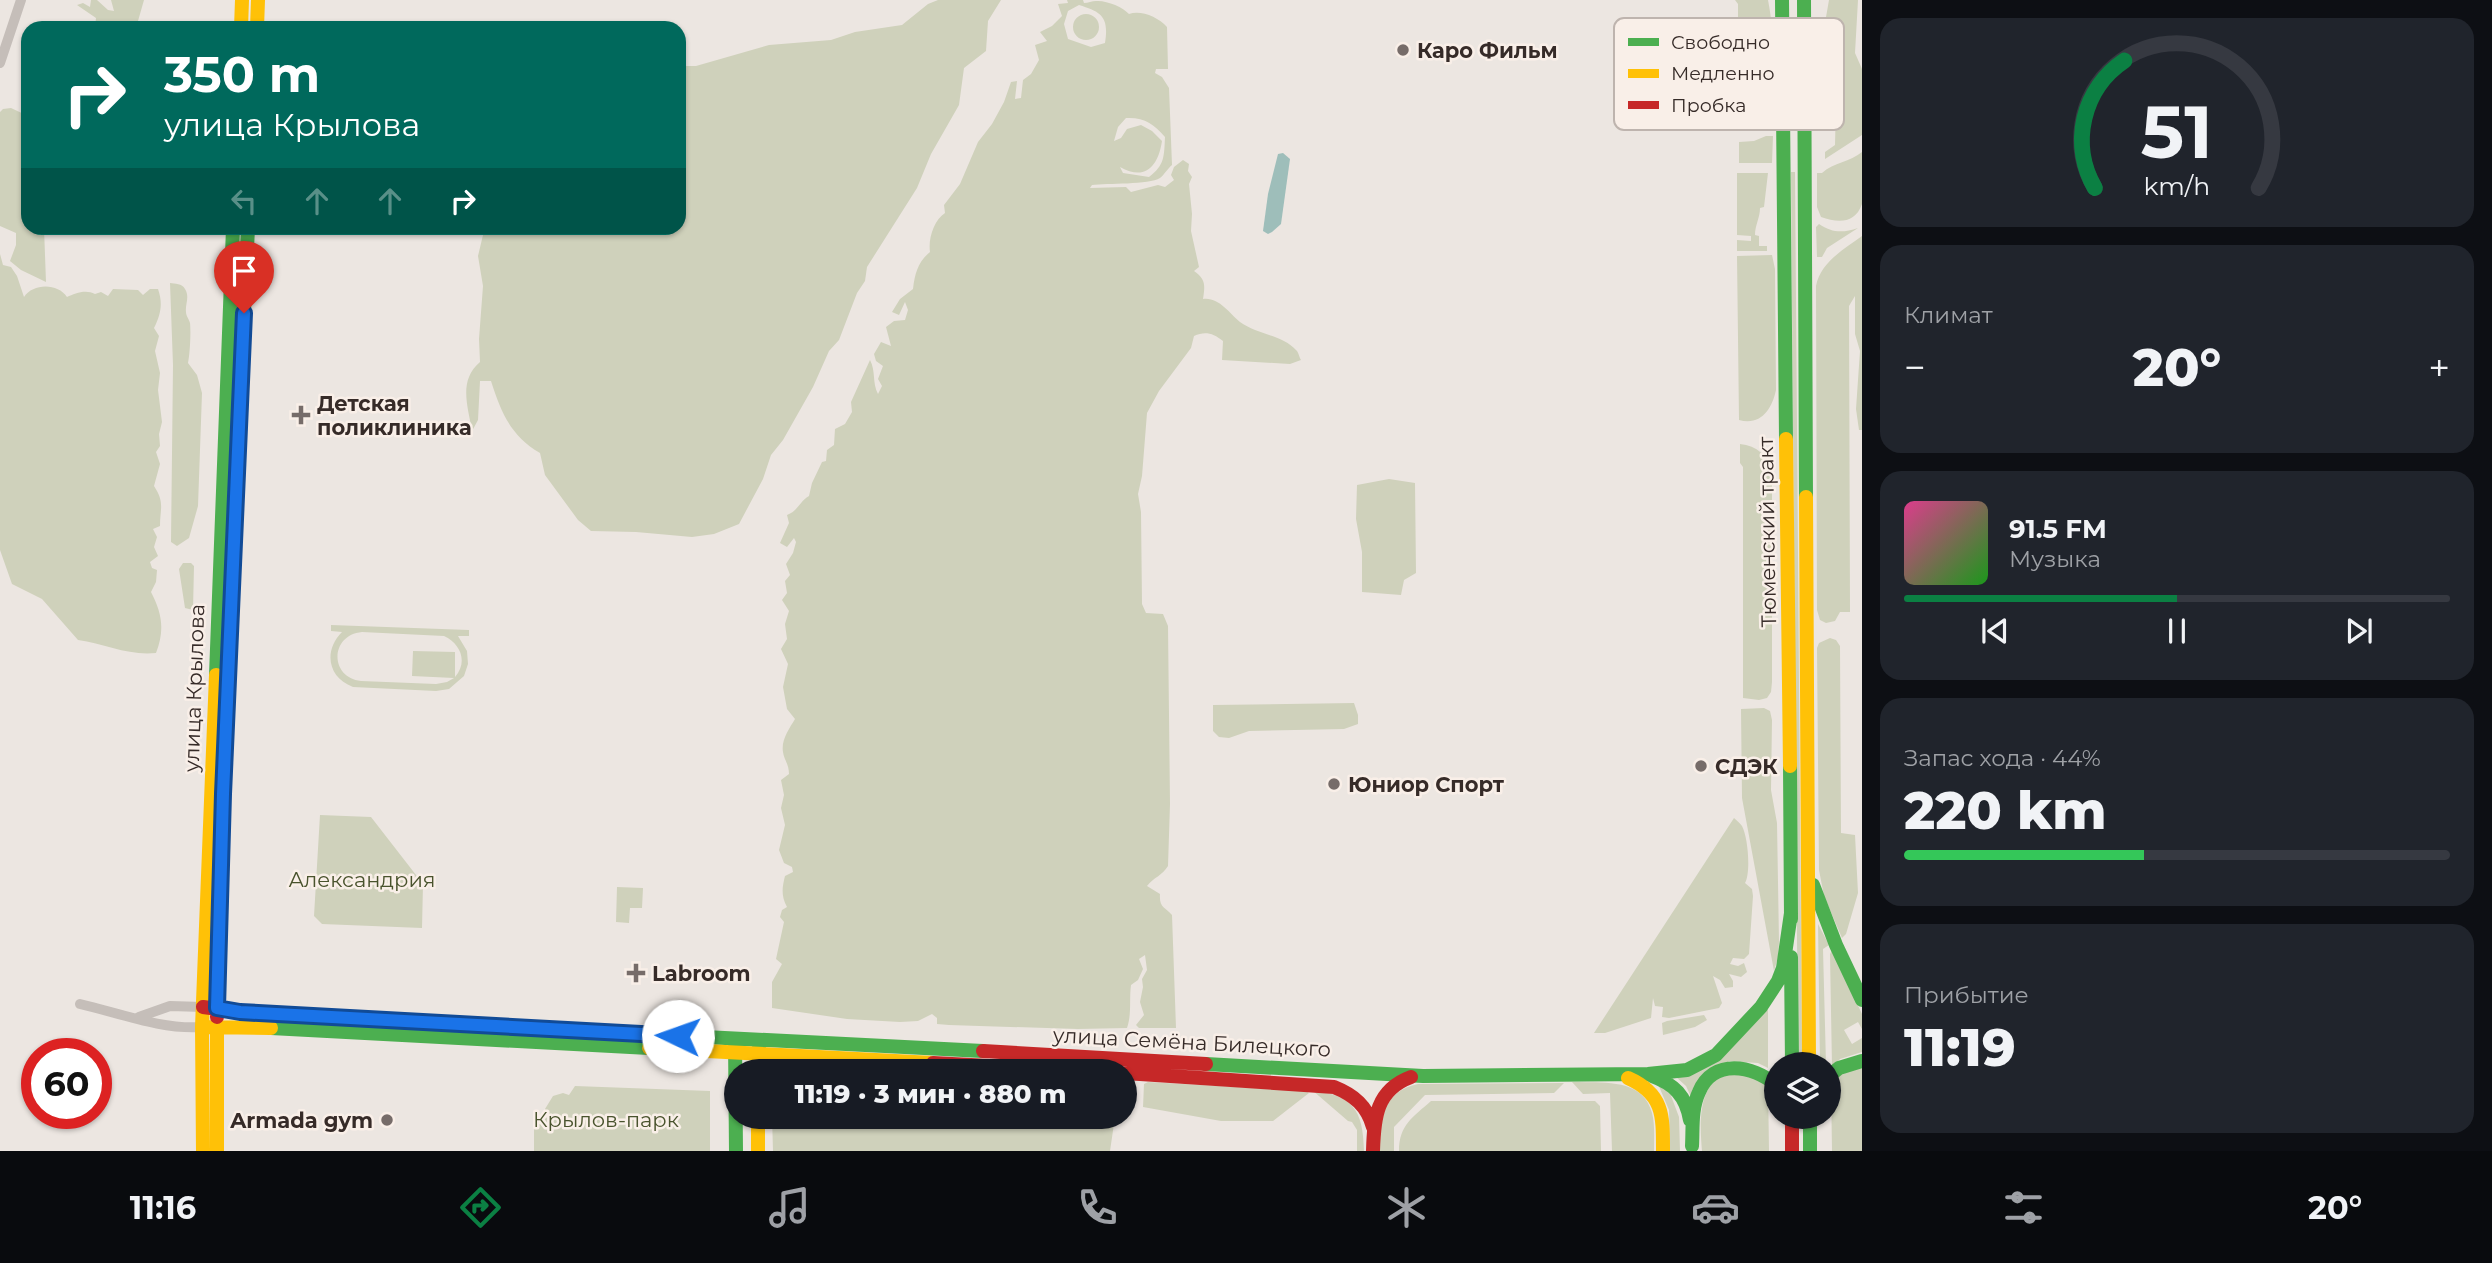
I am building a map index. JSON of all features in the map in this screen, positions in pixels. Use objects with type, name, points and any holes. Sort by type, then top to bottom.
[{"type":"main road","points":[[241,21],[242,0]]},
{"type":"main road","points":[[257,21],[258,0]]},
{"type":"main road","name":"Тюменский тракт","points":[[1780,0],[1781,18]]},
{"type":"main road","name":"Тюменский тракт","points":[[1804,0],[1804,18]]},
{"type":"main road","name":"Тюменский тракт","points":[[1783,130],[1791,1052]]},
{"type":"main road","name":"Тюменский тракт","points":[[1805,130],[1809,1052]]},
{"type":"main road","name":"улица Крылова","points":[[203,1151],[210,1026],[233,235]]},
{"type":"main road","name":"улица Крылова","points":[[210,1008],[223,794],[248,235]]},
{"type":"main road","points":[[1807,841],[1816,897],[1862,1000]]},
{"type":"main road","name":"улица Семёна Билецкого","points":[[210,1026],[1423,1076],[1648,1074],[1687,1070],[1706,1062],[1716,1055],[1761,1007],[1778,982],[1783,968],[1791,912]]},
{"type":"main road","points":[[210,1008],[240,1012],[714,1038],[735,1046],[736,1151]]},
{"type":"main road","name":"улица Крылова","points":[[210,1026],[217,1151]]},
{"type":"main road","points":[[758,1059],[759,1047]]},
{"type":"main road","name":"улица Семёна Билецкого","points":[[759,1047],[924,1059]]},
{"type":"main road","points":[[1841,1067],[1862,1061]]},
{"type":"main road","points":[[1692,1149],[1697,1099],[1701,1087],[1717,1072],[1740,1067],[1764,1073]]},
{"type":"main road","name":"улица Семёна Билецкого","points":[[1137,1074],[1334,1087],[1346,1091],[1362,1103],[1371,1117],[1373,1127]]},
{"type":"main road","points":[[1648,1074],[1671,1083],[1684,1096],[1689,1110],[1692,1149]]},
{"type":"main road","points":[[1615,1075],[1641,1083],[1650,1089],[1657,1099],[1663,1127],[1663,1151]]},
{"type":"main road","points":[[1373,1151],[1373,1127],[1377,1108],[1387,1091],[1398,1081],[1423,1076]]},
{"type":"main road","points":[[758,1129],[758,1151]]},
{"type":"main road","points":[[1792,1129],[1792,1151]]},
{"type":"main road","points":[[1810,1129],[1810,1151]]},
{"type":"street","points":[[0,63],[22,0]]},
{"type":"street","points":[[80,1004],[175,1026],[210,1026]]},
{"type":"street","points":[[136,1017],[170,1006],[210,1008]]},
{"type":"green space","points":[[91,0],[97,0],[108,10],[114,11],[111,0],[144,0],[138,21],[96,21],[96,18],[77,5],[83,3],[90,7]]},
{"type":"green space","points":[[938,0],[1001,0],[988,21],[986,51],[964,68],[959,105],[931,154],[917,188],[867,267],[865,281],[857,293],[839,340],[829,351],[813,387],[783,440],[771,455],[763,479],[739,524],[714,534],[692,537],[591,531],[578,520],[545,475],[540,453],[521,439],[508,422],[491,381],[480,381],[478,420],[472,431],[466,394],[469,377],[480,362],[483,286],[478,256],[483,235],[686,235],[686,66],[696,66],[769,45],[831,40],[855,32],[902,25],[928,4]]},
{"type":"green space","points":[[1067,0],[1083,0],[1084,3],[1105,2],[1129,14],[1149,15],[1167,27],[1168,69],[1156,69],[1155,73],[1162,77],[1169,88],[1172,165],[1162,177],[1155,180],[1092,185],[1090,188],[1126,187],[1131,192],[1158,185],[1165,187],[1174,180],[1171,175],[1174,167],[1183,160],[1189,164],[1188,171],[1192,177],[1189,184],[1191,231],[1199,267],[1194,271],[1204,283],[1203,299],[1214,300],[1246,326],[1291,345],[1301,360],[1290,364],[1222,360],[1223,341],[1209,334],[1198,334],[1194,336],[1191,348],[1159,391],[1147,413],[1138,494],[1141,512],[1142,604],[1146,613],[1163,614],[1168,626],[1170,804],[1168,866],[1147,886],[1160,894],[1162,905],[1172,915],[1176,1028],[1139,1028],[1136,1025],[1144,1015],[1140,1002],[1142,979],[1147,970],[1145,955],[1139,959],[1143,969],[1138,980],[1131,985],[1127,1028],[949,1025],[937,1024],[937,1018],[932,1014],[918,1021],[900,1022],[847,1019],[772,1008],[772,982],[782,964],[776,959],[784,922],[780,917],[782,910],[787,907],[783,884],[785,876],[793,872],[792,867],[784,863],[779,850],[785,825],[781,808],[784,795],[781,780],[789,774],[783,743],[795,719],[787,709],[783,687],[788,664],[781,649],[787,639],[785,624],[789,611],[782,600],[787,593],[785,581],[790,575],[786,564],[796,542],[794,538],[787,547],[780,543],[789,523],[787,515],[809,496],[822,462],[826,461],[827,450],[834,445],[835,429],[845,424],[852,412],[851,402],[870,360],[878,394],[882,386],[878,379],[883,366],[876,361],[874,354],[881,342],[891,346],[886,327],[894,321],[905,320],[908,310],[905,302],[899,315],[892,312],[900,299],[913,289],[918,268],[930,252],[933,230],[945,213],[944,205],[960,184],[978,142],[1004,102],[1011,82],[1017,81],[1015,99],[1021,98],[1023,80],[1031,74],[1039,60],[1035,45],[1047,41],[1040,32],[1052,26],[1062,16],[1058,4],[1068,3]],"holes":[[[1079,5],[1098,13],[1105,21],[1105,43],[1091,47],[1068,39],[1064,24],[1068,11]],[[1126,118],[1148,122],[1165,137],[1163,160],[1149,177],[1123,173],[1120,167],[1137,172],[1149,169],[1157,158],[1162,141],[1141,125],[1127,129],[1121,138],[1114,141],[1118,127]]]},
{"type":"green space","points":[[1735,0],[1768,0],[1771,18],[1738,18],[1738,4]]},
{"type":"green space","points":[[1829,0],[1858,0],[1855,53],[1862,69],[1862,135],[1825,159],[1825,152],[1835,145],[1835,130],[1844,130],[1844,18],[1826,18]]},
{"type":"green space","points":[[1086,14],[1095,18],[1099,27],[1095,36],[1086,40],[1077,36],[1073,27],[1077,18]]},
{"type":"green space","points":[[11,108],[21,113],[21,235],[44,235],[46,282],[21,270],[10,261],[16,245],[16,233],[0,226],[0,112]]},
{"type":"green space","points":[[1773,136],[1772,163],[1739,163],[1739,142],[1754,141]]},
{"type":"green space","points":[[1862,152],[1862,204],[1859,211],[1845,220],[1821,217],[1817,207],[1817,173],[1822,173]]},
{"type":"green space","points":[[1791,172],[1795,172],[1802,1052],[1798,1052]]},
{"type":"green space","points":[[1737,173],[1768,173],[1764,207],[1760,208],[1755,235],[1759,236],[1759,246],[1767,246],[1767,251],[1737,251],[1737,240],[1751,241],[1751,236],[1737,235]]},
{"type":"green space","points":[[1819,224],[1838,231],[1858,228],[1827,248],[1822,257],[1817,257],[1816,227]]},
{"type":"green space","points":[[1862,236],[1862,430],[1859,430],[1856,409],[1860,351],[1855,334],[1855,296],[1849,306],[1850,612],[1840,612],[1835,621],[1826,623],[1820,620],[1817,610],[1816,286],[1822,270],[1841,251]]},
{"type":"green space","points":[[0,254],[3,265],[11,267],[17,276],[24,297],[33,289],[46,286],[58,289],[67,297],[84,292],[101,292],[108,296],[113,289],[138,290],[143,295],[150,289],[158,289],[160,308],[154,328],[159,336],[155,351],[160,373],[158,390],[162,422],[160,446],[156,452],[160,464],[154,486],[160,497],[161,510],[160,526],[153,529],[157,537],[154,547],[158,556],[150,562],[152,568],[157,570],[156,582],[151,592],[161,622],[161,637],[156,653],[127,651],[78,640],[42,599],[12,584],[0,550]]},
{"type":"green space","points":[[1772,255],[1775,269],[1776,390],[1772,404],[1764,414],[1754,421],[1739,420],[1737,256]]},
{"type":"green space","points":[[170,283],[184,287],[186,292],[186,313],[190,323],[188,363],[197,375],[202,393],[198,506],[189,538],[177,546],[171,542],[173,365]]},
{"type":"green space","points":[[1740,444],[1761,452],[1772,472],[1772,682],[1767,698],[1759,700],[1743,698],[1743,467],[1740,463]]},
{"type":"green space","points":[[1389,479],[1415,483],[1416,573],[1404,580],[1401,595],[1362,592],[1362,552],[1356,519],[1357,485]]},
{"type":"green space","points":[[183,563],[191,563],[194,566],[193,610],[185,608],[179,569]]},
{"type":"green space","points":[[331,625],[469,630],[469,636],[458,636],[467,651],[468,664],[464,676],[449,689],[436,691],[353,687],[334,671],[331,663],[332,647],[342,632],[331,631]],"holes":[[[362,632],[444,636],[455,644],[461,654],[461,665],[455,677],[455,652],[413,651],[412,676],[454,678],[447,682],[436,684],[361,681],[351,678],[339,665],[339,648],[351,635]]]},
{"type":"green space","points":[[1830,638],[1836,640],[1840,646],[1841,833],[1855,835],[1858,893],[1846,934],[1842,938],[1824,896],[1819,870],[1817,648],[1819,643]]},
{"type":"green space","points":[[1354,703],[1358,724],[1344,729],[1249,731],[1229,738],[1219,737],[1213,731],[1213,705]]},
{"type":"green space","points":[[1764,708],[1770,711],[1772,720],[1771,790],[1777,823],[1779,942],[1774,971],[1742,798],[1741,709]]},
{"type":"green space","name":"Александрия","points":[[320,815],[371,817],[423,884],[422,928],[322,924],[314,916]]},
{"type":"green space","points":[[1734,818],[1742,826],[1746,838],[1748,863],[1745,883],[1752,889],[1753,896],[1749,954],[1744,959],[1733,958],[1730,964],[1738,966],[1744,963],[1747,972],[1741,977],[1729,974],[1733,987],[1725,988],[1720,980],[1713,976],[1722,1003],[1719,1008],[1662,1017],[1663,1007],[1655,1006],[1653,998],[1651,1018],[1605,1033],[1594,1033]]},
{"type":"green space","points":[[617,887],[643,888],[642,908],[630,908],[629,923],[616,922]]},
{"type":"green space","points":[[1818,924],[1829,945],[1823,949],[1826,1052],[1820,1052]]},
{"type":"green space","points":[[1832,950],[1862,1014],[1862,1029],[1858,1022],[1844,1030],[1852,1044],[1862,1038],[1862,1052],[1841,1059],[1841,1052],[1832,1052]]},
{"type":"green space","points":[[1768,1009],[1768,1052],[1764,1052],[1764,1066],[1758,1063],[1729,1061],[1691,1097],[1686,1086],[1676,1077]]},
{"type":"green space","points":[[1704,1015],[1707,1020],[1695,1027],[1663,1035],[1662,1023]]},
{"type":"green space","points":[[1862,1066],[1862,1151],[1832,1151],[1832,1129],[1841,1129],[1841,1075]]},
{"type":"green space","points":[[1732,1073],[1746,1073],[1764,1082],[1764,1129],[1769,1129],[1769,1151],[1702,1151],[1702,1108],[1705,1098],[1715,1080]]},
{"type":"green space","points":[[1148,1082],[1309,1093],[1273,1121],[1221,1121],[1143,1107],[1144,1084]]},
{"type":"green space","points":[[1572,1082],[1619,1084],[1640,1093],[1652,1113],[1654,1151],[1612,1151],[1610,1093],[1583,1094]]},
{"type":"green space","points":[[1564,1083],[1554,1093],[1425,1095],[1394,1127],[1394,1151],[1380,1151],[1382,1118],[1386,1108],[1397,1093],[1406,1088],[1418,1084]]},
{"type":"green space","points":[[1658,1084],[1666,1087],[1670,1093],[1679,1117],[1680,1151],[1670,1151],[1669,1110]]},
{"type":"green space","name":"Крылов-парк","points":[[575,1086],[710,1091],[710,1151],[534,1151],[534,1124],[548,1117],[545,1109],[553,1096],[563,1093],[569,1095]]},
{"type":"green space","points":[[1312,1090],[1337,1096],[1353,1107],[1361,1125],[1364,1151],[1357,1151],[1357,1130],[1352,1122]]},
{"type":"green space","points":[[1431,1101],[1595,1101],[1600,1106],[1601,1151],[1399,1151],[1404,1128]]},
{"type":"green space","points":[[772,1129],[1113,1129],[1110,1151],[773,1151]]},
{"type":"water","points":[[1283,153],[1290,159],[1281,224],[1268,234],[1263,231],[1268,194],[1278,154]]},
{"type":"traffic: fast","points":[[1782,0],[1782,18]]},
{"type":"traffic: fast","points":[[1804,0],[1804,18]]},
{"type":"traffic: fast","points":[[1783,130],[1786,439]]},
{"type":"traffic: fast","points":[[1805,130],[1806,497]]},
{"type":"traffic: fast","points":[[216,675],[233,235]]},
{"type":"traffic: fast","points":[[243,333],[248,235]]},
{"type":"traffic: fast","points":[[1790,766],[1791,919]]},
{"type":"traffic: fast","points":[[1813,885],[1836,945],[1862,1000]]},
{"type":"traffic: fast","points":[[1206,1064],[1423,1076],[1648,1074],[1687,1070],[1716,1055],[1761,1007],[1783,968],[1791,913]]},
{"type":"traffic: fast","points":[[1791,957],[1792,1052]]},
{"type":"traffic: fast","points":[[451,1024],[983,1051]]},
{"type":"traffic: fast","points":[[271,1028],[649,1048]]},
{"type":"traffic: fast","points":[[735,1040],[736,1151]]},
{"type":"traffic: fast","points":[[758,1059],[759,1042]]},
{"type":"traffic: fast","points":[[1841,1067],[1862,1061]]},
{"type":"traffic: fast","points":[[1692,1146],[1696,1098],[1705,1081],[1714,1074],[1734,1068],[1764,1077]]},
{"type":"traffic: fast","points":[[1652,1076],[1678,1092],[1690,1120]]},
{"type":"traffic: fast","points":[[1810,1129],[1810,1151]]},
{"type":"traffic: slow","points":[[241,21],[242,0]]},
{"type":"traffic: slow","points":[[257,21],[258,0]]},
{"type":"traffic: slow","points":[[225,738],[243,333]]},
{"type":"traffic: slow","points":[[1786,439],[1790,766]]},
{"type":"traffic: slow","points":[[1806,497],[1809,1052]]},
{"type":"traffic: slow","points":[[216,675],[202,1027],[271,1028]]},
{"type":"traffic: slow","points":[[217,1026],[217,1151]]},
{"type":"traffic: slow","points":[[202,1027],[203,1151]]},
{"type":"traffic: slow","points":[[649,1048],[857,1059]]},
{"type":"traffic: slow","points":[[1628,1078],[1649,1091],[1659,1107],[1663,1127],[1663,1151]]},
{"type":"traffic: slow","points":[[758,1129],[758,1151]]},
{"type":"traffic: jam","points":[[217,1017],[225,738]]},
{"type":"traffic: jam","points":[[203,1007],[240,1012],[451,1024]]},
{"type":"traffic: jam","points":[[983,1051],[1206,1064]]},
{"type":"traffic: jam","points":[[1137,1074],[1334,1087],[1359,1102],[1373,1127]]},
{"type":"traffic: jam","points":[[1373,1151],[1374,1127],[1379,1106],[1390,1089],[1411,1077]]},
{"type":"traffic: jam","points":[[1792,1129],[1792,1151]]},
{"type":"place","name":"Каро Фильм","points":[[1403,50]]},
{"type":"place","name":"Детская поликлиника","points":[[301,415]]},
{"type":"place","name":"СДЭК","points":[[1701,766]]},
{"type":"place","name":"Юниор Спорт","points":[[1334,784]]},
{"type":"place","name":"Labroom","points":[[636,973]]},
{"type":"place","name":"Armada gym","points":[[387,1120]]},
{"type":"route","points":[[244,313],[223,794],[217,1008],[240,1012],[678,1036]]}]
